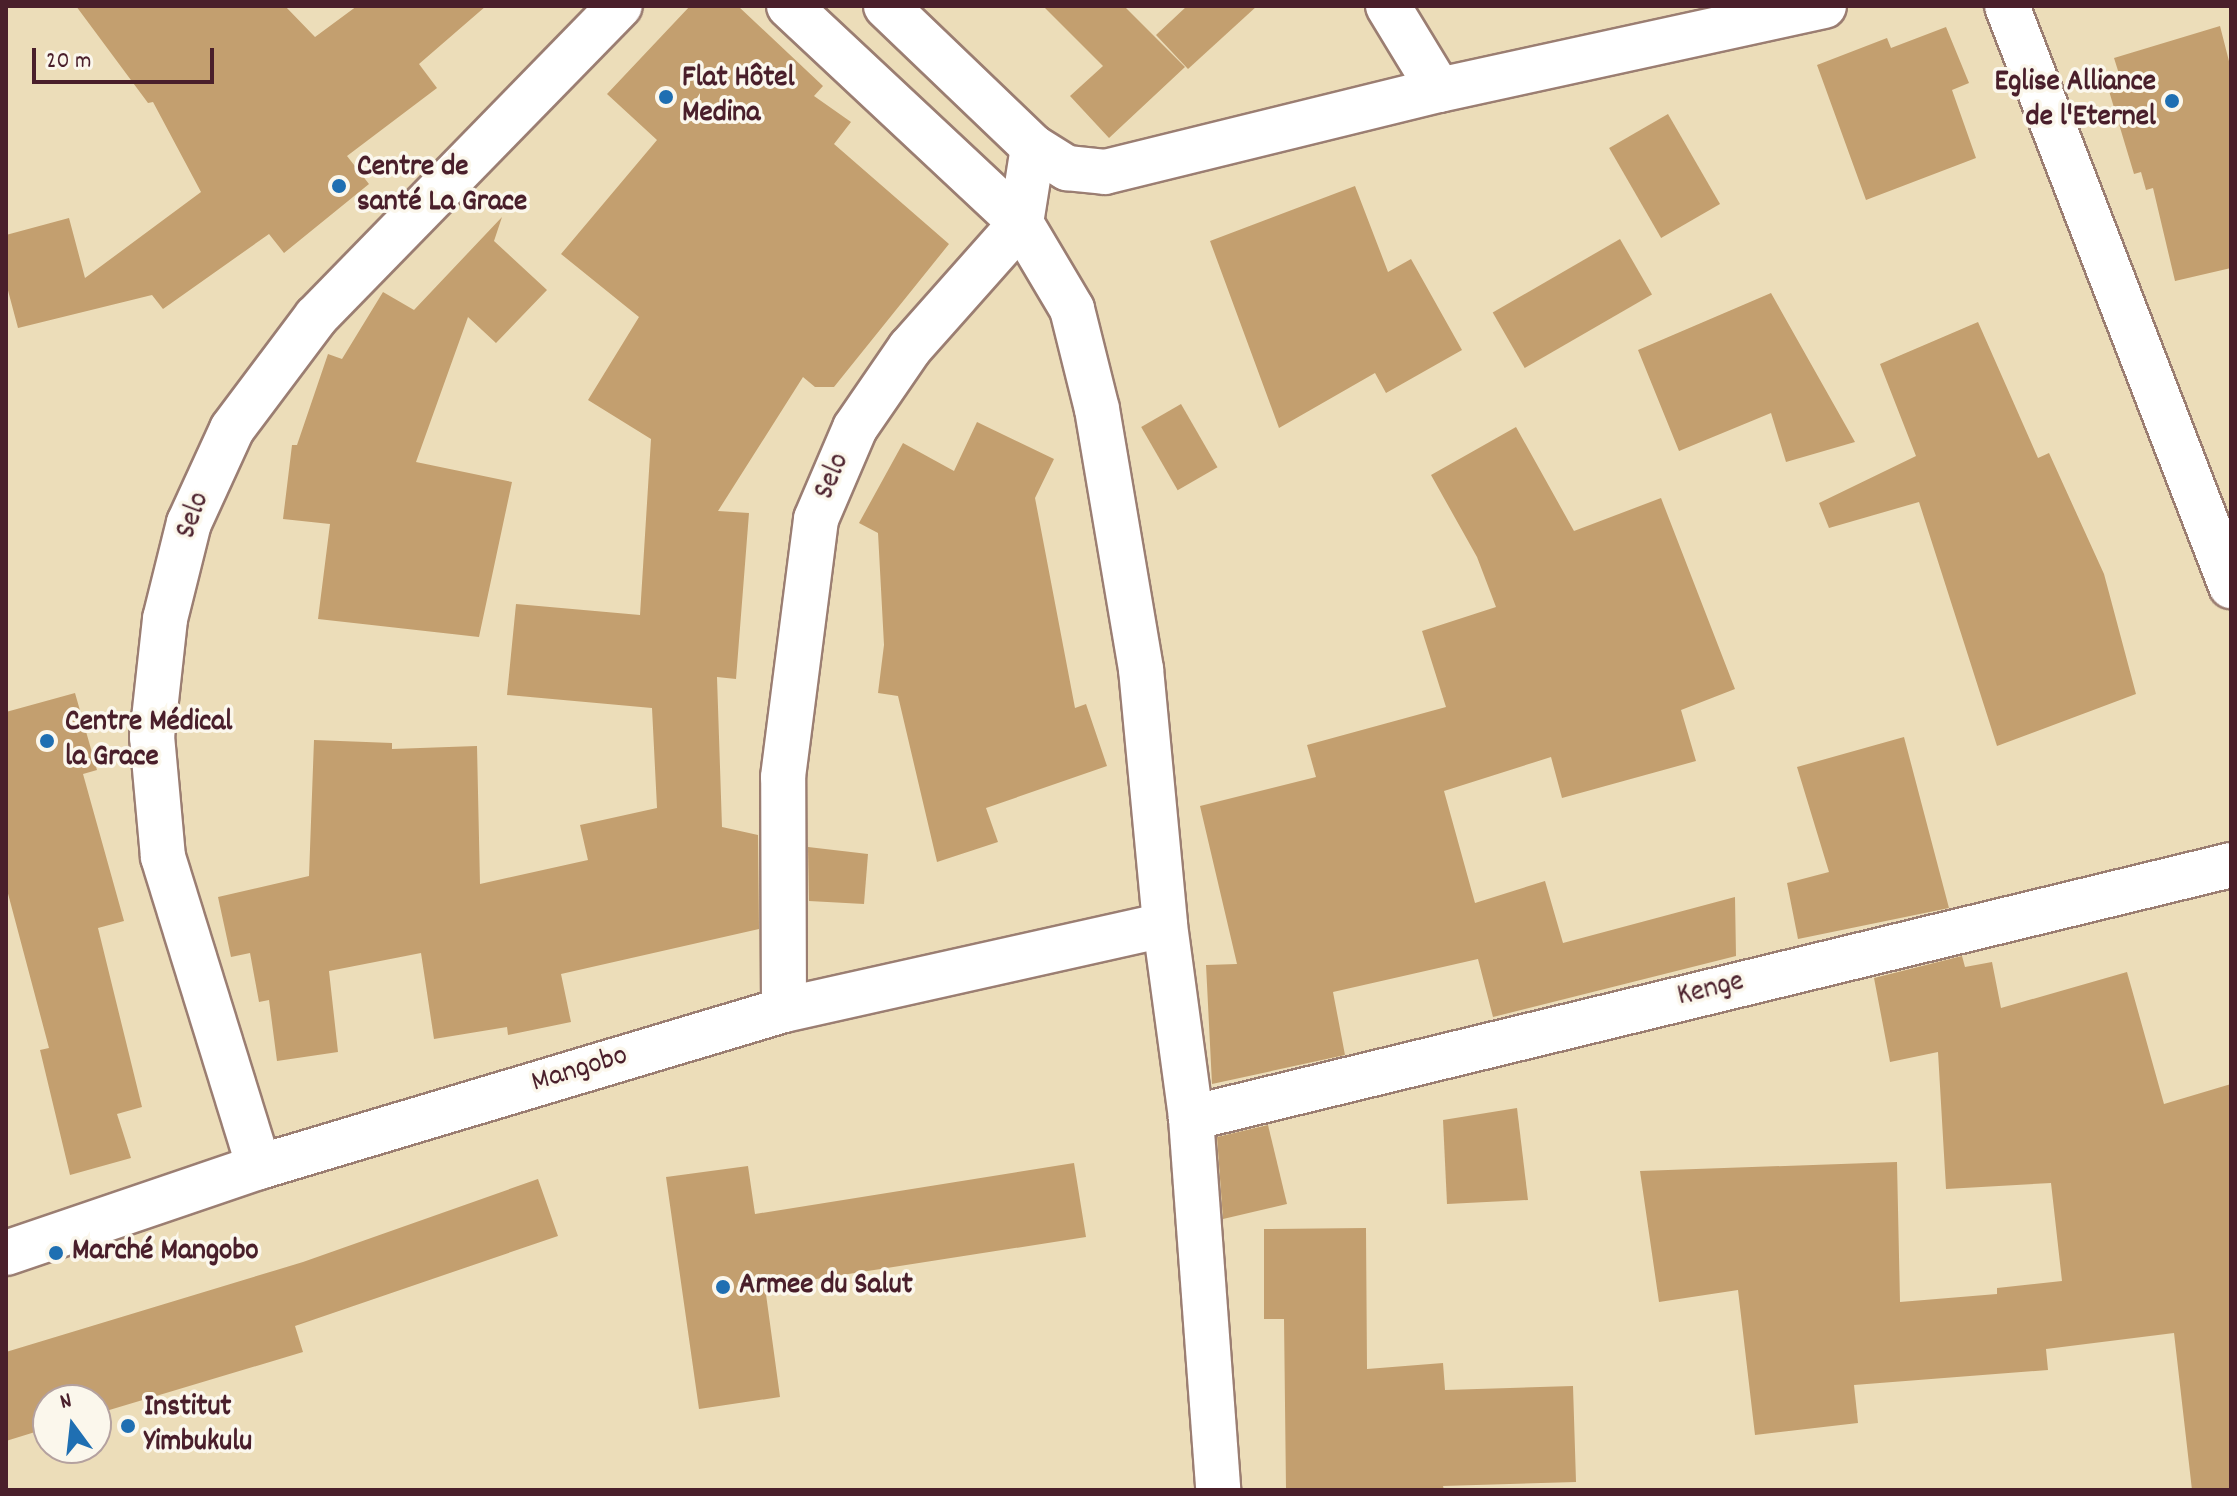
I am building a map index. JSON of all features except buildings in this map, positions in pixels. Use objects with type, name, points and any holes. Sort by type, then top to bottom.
[{"type":"street","name":"Selo","points":[[259,1167],[163,857],[152,737],[165,619],[189,523],[232,429],[316,317],[620,6]]},
{"type":"street","points":[[789,6],[1021,223],[1072,309],[1097,409],[1141,669],[1165,925],[1191,1118],[1218,1490]]},
{"type":"street","points":[[886,6],[1033,147],[1067,168],[1105,172],[1439,90],[1824,6]]},
{"type":"street","points":[[1388,6],[1439,90]]},
{"type":"street","points":[[2007,6],[2227,568]]},
{"type":"street","points":[[1021,223],[1033,147]]},
{"type":"street","name":"Selo","points":[[784,1010],[783,777],[816,519],[855,428],[887,382],[1021,223]]},
{"type":"street","name":"Kenge","points":[[1191,1118],[2231,865]]},
{"type":"street","name":"Mangobo","points":[[6,1253],[259,1167],[784,1010],[1165,925]]},
{"type":"place","name":"Flat Hôtel Medina","points":[[666,97]]},
{"type":"place","name":"Eglise Alliance de l'Eternel","points":[[2172,101]]},
{"type":"place","name":"Centre de santé La Grace","points":[[339,186]]},
{"type":"place","name":"Centre Médical la Grace","points":[[47,741]]},
{"type":"place","name":"Marché Mangobo","points":[[56,1253]]},
{"type":"place","name":"Armee du Salut","points":[[723,1287]]},
{"type":"place","name":"Institut Yimbukulu","points":[[128,1426]]}]
